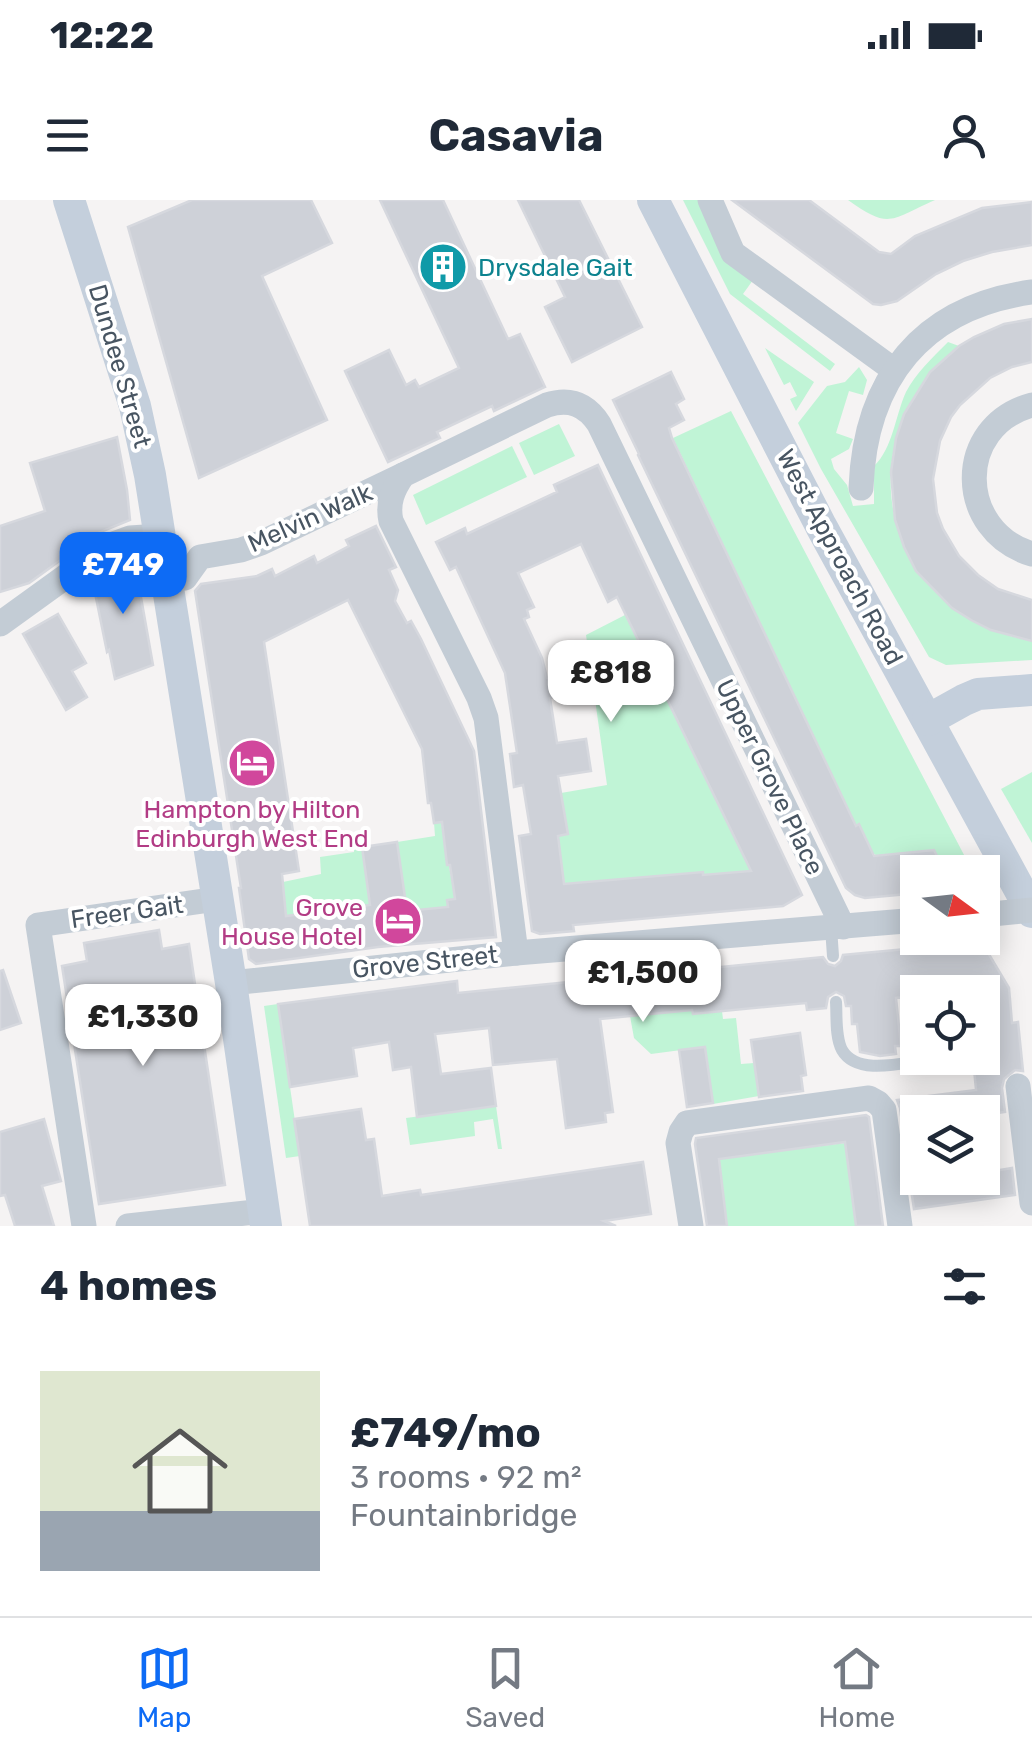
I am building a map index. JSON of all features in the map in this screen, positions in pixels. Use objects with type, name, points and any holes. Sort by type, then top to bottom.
[{"type":"street","name":"West Approach Road","points":[[653,200],[821,526],[1032,911]]},
{"type":"street","points":[[710,200],[734,253],[894,370]]},
{"type":"street","name":"Dundee Street","points":[[78,203],[135,406],[160,536],[265,1218]]},
{"type":"street","points":[[860,488],[866,437],[878,399],[894,370],[923,338],[947,320],[980,303],[1032,292]]},
{"type":"street","name":"Upper Grove Place","points":[[403,476],[547,405],[579,405],[593,415],[837,927]]},
{"type":"street","points":[[1032,405],[1004,418],[989,434],[978,454],[974,476],[976,498],[990,528],[1007,543],[1032,554]]},
{"type":"street","points":[[403,476],[389,506],[391,521],[482,706],[489,732],[516,953]]},
{"type":"street","name":"Melvin Walk","points":[[166,580],[185,578],[200,558],[261,543],[403,476]]},
{"type":"street","points":[[0,624],[108,546],[130,538],[160,536]]},
{"type":"street","points":[[928,720],[978,694],[1032,690]]},
{"type":"street","name":"Freer Gait","points":[[84,1226],[38,925],[217,899]]},
{"type":"street","points":[[1000,914],[1032,911]]},
{"type":"street","name":"Grove Street","points":[[231,983],[516,953],[900,922]]},
{"type":"street","points":[[1018,1086],[1032,1203]]},
{"type":"street","points":[[691,1226],[678,1143],[687,1123],[869,1098],[884,1110],[900,1226]]},
{"type":"street","points":[[128,1226],[265,1218]]},
{"type":"lane","points":[[833,956],[837,927]]},
{"type":"lane","points":[[836,1002],[838,1039],[848,1057],[874,1066],[900,1063]]},
{"type":"green space","points":[[683,200],[703,200],[753,280],[743,294],[835,364],[830,371],[730,294]]},
{"type":"green space","points":[[848,200],[935,200],[890,219],[873,215]]},
{"type":"green space","points":[[948,342],[959,346],[922,385],[900,428],[891,474],[895,519],[912,561],[940,597],[981,624],[1032,641],[1032,660],[946,665],[929,657],[798,423],[827,386],[845,382],[859,367],[867,380],[863,395],[849,391],[836,433],[853,439],[849,449],[831,459],[847,485],[853,506],[874,504],[874,466],[890,441],[906,392]]},
{"type":"green space","points":[[765,348],[814,382],[796,411],[790,399],[797,396],[790,382],[784,385]]},
{"type":"green space","points":[[731,411],[964,855],[900,857],[873,853],[859,825],[856,826],[673,438]]},
{"type":"green space","points":[[559,424],[575,456],[534,475],[519,443]]},
{"type":"green space","points":[[512,446],[527,477],[426,525],[413,495]]},
{"type":"green space","points":[[625,615],[760,882],[702,872],[565,886],[558,836],[567,834],[561,793],[607,785],[586,635]]},
{"type":"green space","points":[[1032,772],[1032,843],[1001,789]]},
{"type":"green space","points":[[441,822],[455,899],[448,907],[406,911],[397,842],[435,836],[434,823]]},
{"type":"green space","points":[[362,847],[375,925],[277,931],[283,882],[321,874],[320,857],[354,852],[354,848]]},
{"type":"green space","points":[[278,1004],[300,1156],[286,1158],[264,1006]]},
{"type":"green space","points":[[692,1010],[693,1014],[722,1011],[723,1019],[736,1018],[741,1064],[754,1063],[759,1096],[713,1104],[704,1047],[651,1054],[634,1038],[630,1016]]},
{"type":"green space","points":[[496,1106],[502,1149],[498,1149],[493,1119],[474,1122],[475,1136],[410,1145],[406,1118]]},
{"type":"green space","points":[[845,1143],[856,1226],[727,1226],[719,1159]]},
{"type":"building","points":[[192,200],[311,200],[332,243],[262,276],[327,420],[199,478],[128,227]]},
{"type":"building","name":"Drysdale Gait","points":[[380,200],[443,200],[508,339],[520,334],[545,387],[437,432],[440,438],[388,462],[345,371],[389,350],[406,385],[415,380],[419,387],[459,368]]},
{"type":"building","points":[[518,200],[579,200],[642,327],[572,362],[545,307],[565,297]]},
{"type":"building","points":[[732,200],[809,200],[879,252],[891,254],[915,236],[982,208],[1032,202],[1032,245],[963,261],[897,301],[873,304]]},
{"type":"building","points":[[1032,319],[1032,362],[990,378],[960,405],[940,441],[933,479],[937,513],[959,556],[998,589],[1032,600],[1032,641],[971,620],[952,608],[916,571],[895,520],[891,472],[904,414],[930,372],[974,337],[1004,324]]},
{"type":"building","points":[[671,372],[684,399],[676,404],[684,420],[669,428],[672,438],[856,826],[859,824],[874,856],[934,850],[936,855],[900,855],[900,895],[865,898],[846,888],[613,400]]},
{"type":"building","points":[[117,437],[130,520],[98,533],[29,583],[0,592],[0,526],[45,511],[30,463]]},
{"type":"building","points":[[598,465],[802,895],[783,906],[573,925],[574,931],[532,931],[519,836],[531,834],[523,785],[514,787],[510,754],[517,753],[505,673],[456,567],[450,570],[436,542],[465,528],[467,534],[557,492],[554,485]],"holes":[[[581,544],[608,602],[617,597],[751,871],[564,884],[558,836],[568,834],[558,776],[591,771],[586,739],[557,743],[550,678],[524,619],[529,617],[527,610],[534,607],[518,573]]]},
{"type":"building","points":[[376,526],[396,567],[389,570],[398,590],[395,601],[421,639],[474,751],[496,937],[378,947],[256,964],[249,959],[195,591],[201,584],[257,576],[272,569],[275,576],[314,556],[317,563],[349,546],[346,540]],"holes":[[[348,600],[422,749],[428,803],[434,823],[442,822],[455,899],[447,900],[448,907],[407,911],[397,842],[362,847],[370,905],[286,916],[282,874],[299,871],[264,642]]]},
{"type":"building","points":[[134,558],[153,665],[115,679],[92,578],[116,560]]},
{"type":"building","points":[[58,614],[86,663],[72,671],[87,697],[66,710],[23,634]]},
{"type":"building","points":[[159,930],[162,949],[189,944],[225,1185],[99,1204],[62,966],[87,961],[84,943]]},
{"type":"building","points":[[900,950],[900,955],[989,955],[1009,988],[1012,1023],[1018,1022],[1023,1071],[1015,1070],[1004,1079],[1005,1112],[1000,1113],[1000,1095],[936,1095],[976,1090],[975,1075],[1000,1075],[1000,975],[900,975],[900,998],[896,998],[900,1046],[895,1046],[896,1054],[880,1056],[860,1052],[851,1006],[846,1006],[844,996],[836,992],[828,997],[826,1008],[807,1010],[806,1003],[600,1019],[613,1112],[605,1113],[606,1122],[566,1128],[557,1059],[493,1065],[489,1028],[435,1034],[441,1074],[491,1068],[496,1106],[417,1117],[411,1067],[393,1070],[389,1042],[353,1048],[357,1076],[290,1087],[278,1004],[457,981],[458,993],[823,957],[835,966],[843,955]]},
{"type":"building","points":[[3,970],[21,1023],[0,1030],[0,971]]},
{"type":"building","points":[[800,1033],[806,1075],[801,1076],[803,1091],[759,1097],[751,1040]]},
{"type":"building","points":[[705,1047],[713,1103],[687,1107],[679,1050]]},
{"type":"building","points":[[361,1109],[366,1140],[374,1139],[382,1196],[420,1190],[421,1195],[643,1162],[651,1214],[604,1221],[616,1226],[310,1226],[294,1119]]},
{"type":"building","points":[[866,1115],[883,1226],[856,1226],[845,1142],[719,1159],[727,1226],[707,1226],[696,1138]]},
{"type":"building","points":[[44,1119],[61,1181],[42,1186],[54,1226],[15,1226],[5,1195],[0,1196],[0,1132]]},
{"type":"building","points":[[1012,1168],[1015,1195],[914,1209],[912,1195],[1000,1195],[1000,1170]]},
{"type":"place","name":"Drysdale Gait","points":[[443,267]]},
{"type":"place","name":"Hampton by Hilton Edinburgh West End","points":[[252,763]]},
{"type":"place","name":"Grove House Hotel","points":[[398,921]]}]
